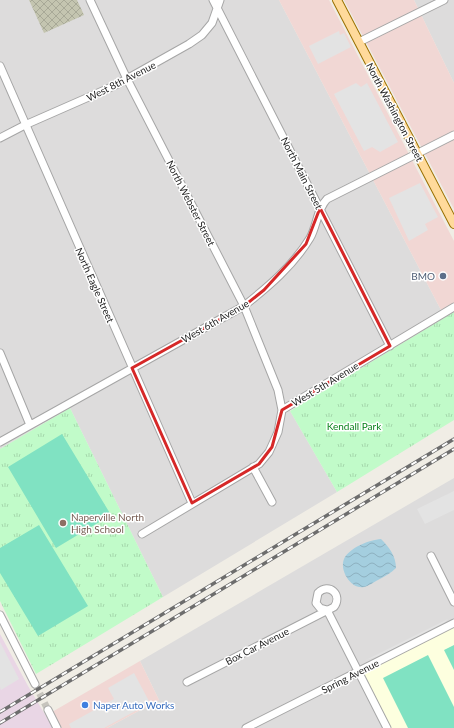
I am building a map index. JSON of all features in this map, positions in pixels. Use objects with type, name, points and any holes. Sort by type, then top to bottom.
[{"type":"main road","name":"North Washington Street","points":[[337,0],[454,224]]},
{"type":"street","name":"North Webster Street","points":[[90,0],[127,79],[244,306],[278,390],[282,410]]},
{"type":"street","name":"North Main Street","points":[[213,0],[390,346]]},
{"type":"street","name":"West 8th Avenue","points":[[0,138],[25,125],[89,98],[127,79],[196,40],[212,23],[220,0]]},
{"type":"street","points":[[359,42],[444,0]]},
{"type":"street","name":"North Eagle Street","points":[[0,66],[192,503]]},
{"type":"street","points":[[320,208],[327,199],[454,135]]},
{"type":"street","name":"West 6th Avenue","points":[[0,442],[244,306],[272,283],[293,262],[311,236],[320,208]]},
{"type":"street","name":"West 5th Avenue","points":[[142,534],[253,468],[264,459],[272,447],[278,432],[282,410],[454,307]]},
{"type":"street","points":[[0,353],[30,425]]},
{"type":"street","points":[[253,468],[272,502]]},
{"type":"street","points":[[432,556],[454,602]]},
{"type":"street","name":"Box Car Avenue","points":[[187,682],[327,610],[358,671]]},
{"type":"street","points":[[0,615],[35,684]]},
{"type":"street","name":"Spring Avenue","points":[[246,728],[454,623]]},
{"type":"street","points":[[358,671],[387,728]]},
{"type":"street","points":[[48,710],[57,728]]},
{"type":"highlighted area","points":[[320,208],[390,346],[282,410],[272,447],[259,464],[192,503],[132,368],[244,306],[264,290],[306,244]]},
{"type":"shaded area","points":[[0,0],[279,0],[442,312],[286,404],[337,492],[163,597],[70,408],[0,449]]},
{"type":"shaded area","points":[[29,0],[77,0],[84,15],[44,33]]},
{"type":"shaded area","points":[[279,0],[329,0],[454,241],[454,304],[442,312]]},
{"type":"shaded area","points":[[344,0],[414,0],[454,83],[454,209]]},
{"type":"shaded area","points":[[414,0],[454,0],[454,83]]},
{"type":"shaded area","points":[[339,31],[340,35],[344,33],[351,47],[318,64],[309,46]]},
{"type":"shaded area","points":[[356,83],[361,87],[367,83],[398,142],[380,152],[372,147],[364,151],[334,94]]},
{"type":"shaded area","points":[[420,183],[438,217],[425,224],[428,230],[409,241],[389,198]]},
{"type":"shaded area","points":[[373,358],[377,358],[294,408],[295,405]]},
{"type":"shaded area","points":[[454,478],[454,623],[387,728],[107,728],[159,700],[140,661]]},
{"type":"shaded area","points":[[454,491],[454,510],[425,524],[417,509]]},
{"type":"shaded area","points":[[448,619],[444,623],[381,655],[366,660]]},
{"type":"shaded area","points":[[454,623],[454,728],[387,728],[359,671]]},
{"type":"shaded area","points":[[0,634],[28,686],[53,728],[0,728]]},
{"type":"shaded area","points":[[0,642],[19,679],[1,690],[0,687]]},
{"type":"shaded area","points":[[140,661],[159,700],[107,728],[60,728],[52,712]]},
{"type":"shaded area","points":[[134,673],[150,703],[104,728],[71,728],[69,724],[114,699],[108,688]]},
{"type":"green space","name":"Kendall Park","points":[[454,312],[454,420],[337,492],[290,411]]},
{"type":"green space","name":"Naperville North High School","points":[[70,408],[163,597],[36,674],[0,601],[0,449]]},
{"type":"green space","points":[[62,434],[111,515],[56,548],[8,467]]},
{"type":"green space","points":[[39,525],[88,606],[38,636],[0,573],[0,548]]},
{"type":"green space","points":[[454,645],[454,670],[444,650]]},
{"type":"green space","points":[[428,655],[454,707],[454,728],[408,728],[383,678]]},
{"type":"water","points":[[381,539],[392,552],[396,568],[368,586],[355,586],[345,574],[343,569],[344,559],[350,551],[360,545]]},
{"type":"tunnel","points":[[35,684],[48,710]]},
{"type":"railway","points":[[0,712],[454,439]]},
{"type":"railway","points":[[0,723],[454,449]]},
{"type":"place","name":"BMO","points":[[443,276]]},
{"type":"place","name":"Naperville North High School","points":[[63,523]]},
{"type":"place","name":"Naper Auto Works","points":[[85,705]]}]
